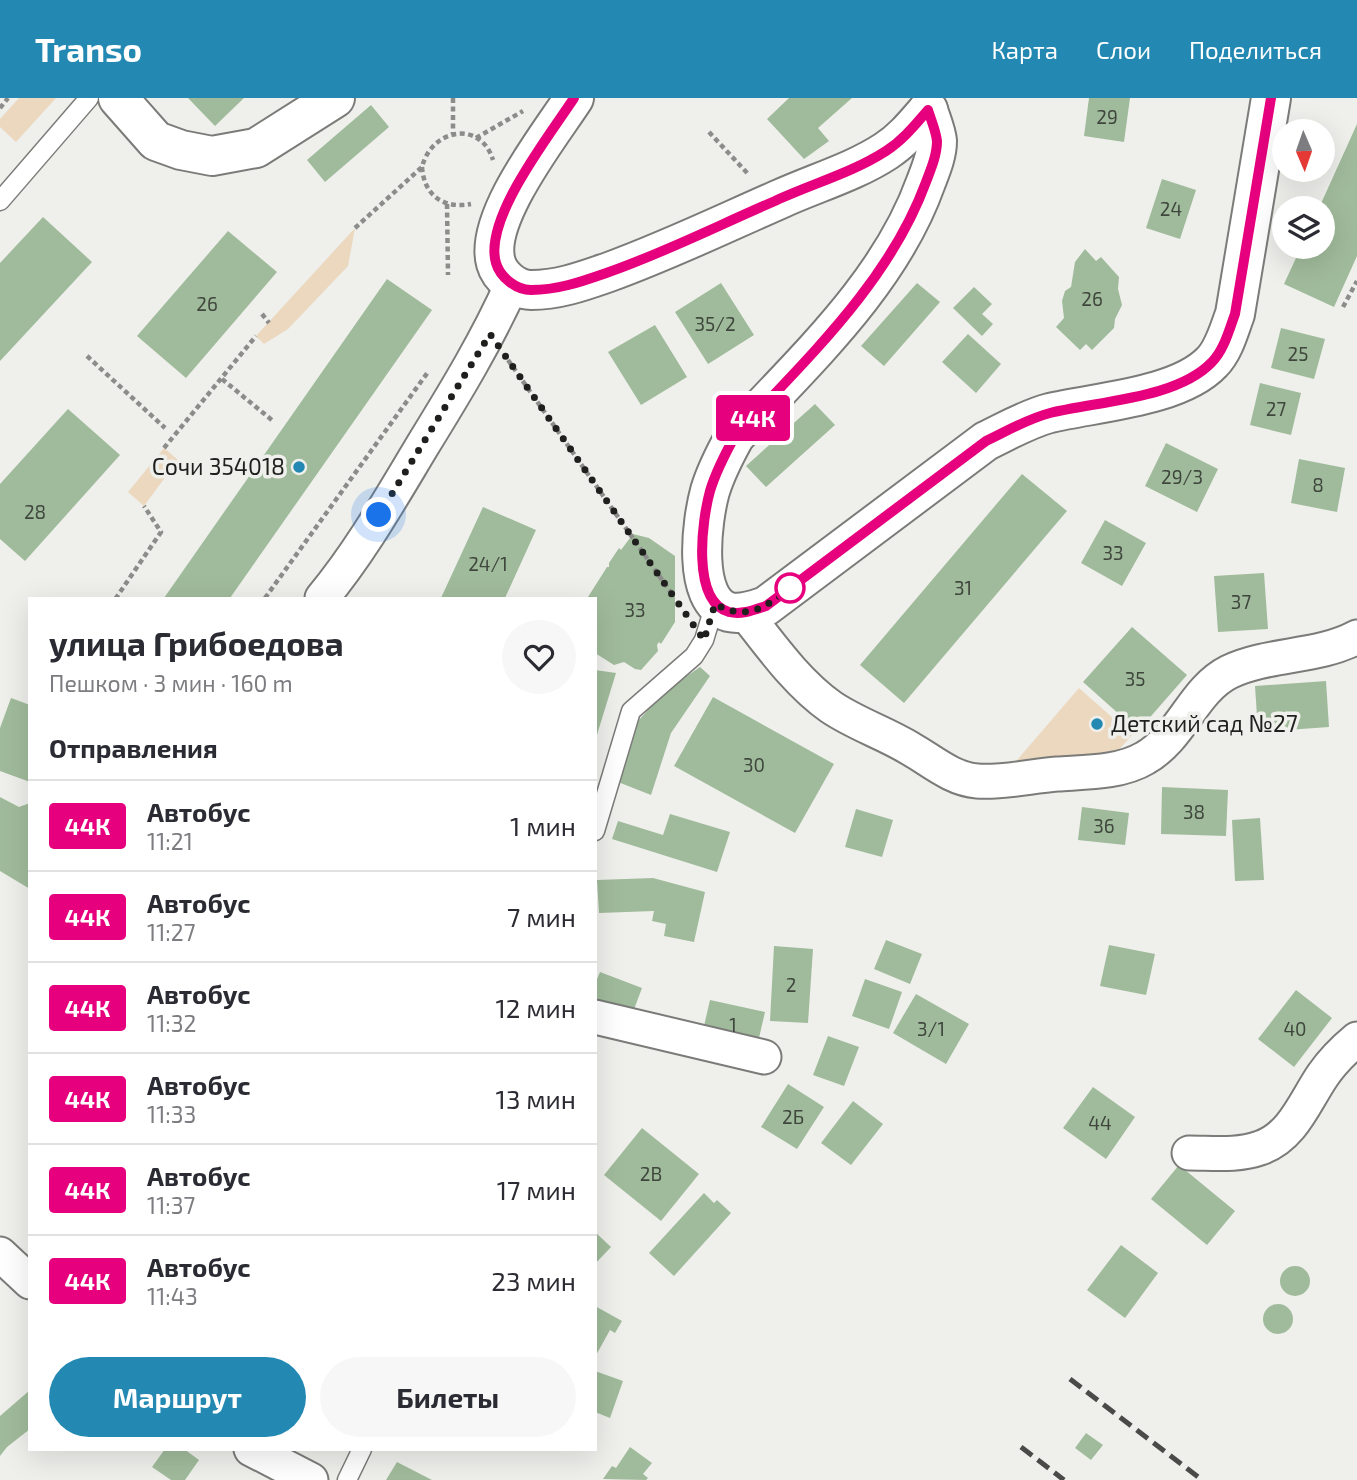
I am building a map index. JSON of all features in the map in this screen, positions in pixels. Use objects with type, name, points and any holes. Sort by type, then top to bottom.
[{"type":"street","points":[[118,98],[156,141],[181,150],[212,156],[256,148],[335,98]]},
{"type":"street","points":[[574,98],[505,205],[496,231],[496,262],[501,274],[512,284],[528,290],[569,286],[651,257],[867,162],[906,135],[933,104]]},
{"type":"street","points":[[730,609],[766,606],[986,441],[1047,414],[1175,386],[1197,376],[1214,361],[1227,339],[1235,314],[1271,98]]},
{"type":"street","points":[[933,104],[937,137],[935,155],[903,236],[855,305],[735,436],[721,461],[710,493],[702,549],[706,583],[831,707],[912,749],[946,771],[977,781],[1079,773],[1134,764],[1164,745],[1214,681],[1231,671],[1339,645],[1356,637]]},
{"type":"street","points":[[323,597],[342,574],[490,334],[512,284]]},
{"type":"street","points":[[597,1017],[764,1057]]},
{"type":"street","points":[[1189,1153],[1237,1153],[1260,1148],[1279,1139],[1302,1109],[1324,1073],[1357,1039]]},
{"type":"street","points":[[0,1254],[28,1280]]},
{"type":"street","points":[[255,1451],[311,1480]]},
{"type":"lane","points":[[0,201],[89,98]]},
{"type":"lane","points":[[597,824],[631,711],[694,656],[730,609]]},
{"type":"lane","points":[[347,1480],[361,1451]]},
{"type":"path","points":[[0,108],[9,98]]},
{"type":"path","points":[[453,98],[453,134]]},
{"type":"path","points":[[477,138],[533,105]]},
{"type":"path","points":[[709,132],[772,202]]},
{"type":"path","points":[[481,199],[471,205],[459,206],[437,199],[428,190],[423,179],[425,156],[432,145],[442,138],[465,134],[477,138],[492,156],[495,167]]},
{"type":"path","points":[[355,228],[422,167]]},
{"type":"path","points":[[447,204],[448,275]]},
{"type":"path","points":[[1343,307],[1356,284]]},
{"type":"path","points":[[262,314],[269,323]]},
{"type":"path","points":[[490,334],[673,596]]},
{"type":"path","points":[[164,448],[256,337]]},
{"type":"path","points":[[87,356],[165,428]]},
{"type":"path","points":[[266,597],[432,366]]},
{"type":"path","points":[[222,379],[273,421]]},
{"type":"path","points":[[118,597],[161,532],[144,506]]},
{"type":"shaded area","points":[[19,98],[56,98],[16,142],[0,127],[0,119]]},
{"type":"shaded area","points":[[355,228],[348,266],[288,329],[264,344],[256,336]]},
{"type":"shaded area","points":[[164,448],[178,460],[144,506],[128,492]]},
{"type":"shaded area","points":[[1079,688],[1132,735],[1107,763],[1011,767]]},
{"type":"building","points":[[188,98],[244,98],[215,126]]},
{"type":"building","points":[[789,98],[852,98],[818,128],[829,141],[804,159],[767,119]]},
{"type":"building","points":[[1089,98],[1130,98],[1124,142],[1084,136]]},
{"type":"building","points":[[371,105],[389,127],[325,182],[307,160]]},
{"type":"building","points":[[1357,124],[1357,256],[1334,307],[1284,284],[1295,259],[1335,259],[1335,196],[1324,196],[1331,182],[1335,182],[1335,173]]},
{"type":"building","points":[[1162,179],[1196,190],[1180,239],[1146,228]]},
{"type":"building","points":[[43,217],[92,262],[0,361],[0,263]]},
{"type":"building","points":[[228,231],[277,272],[186,378],[137,336]]},
{"type":"building","points":[[1085,249],[1096,261],[1101,257],[1119,277],[1118,289],[1122,305],[1114,328],[1092,350],[1086,344],[1080,350],[1056,327],[1064,318],[1062,301],[1065,291],[1071,287],[1075,262]]},
{"type":"building","points":[[387,279],[432,310],[231,597],[165,597]]},
{"type":"building","points":[[721,283],[754,335],[708,364],[675,312]]},
{"type":"building","points":[[917,283],[940,302],[884,366],[861,346]]},
{"type":"building","points":[[974,287],[992,304],[982,314],[993,324],[982,336],[953,308]]},
{"type":"building","points":[[655,325],[687,377],[641,405],[608,352]]},
{"type":"building","points":[[1281,328],[1325,339],[1314,379],[1271,368]]},
{"type":"building","points":[[968,334],[1001,364],[976,393],[942,362]]},
{"type":"building","points":[[1260,383],[1301,393],[1291,435],[1250,425]]},
{"type":"building","points":[[815,404],[835,425],[766,487],[746,466]]},
{"type":"building","points":[[68,409],[120,455],[25,561],[0,539],[0,484]]},
{"type":"building","points":[[1166,443],[1218,469],[1197,512],[1145,486]]},
{"type":"building","points":[[1299,459],[1345,468],[1337,512],[1291,503]]},
{"type":"building","points":[[1022,474],[1067,511],[904,703],[860,665]]},
{"type":"building","points":[[483,507],[536,530],[505,597],[441,597]]},
{"type":"building","points":[[1105,520],[1146,543],[1122,586],[1081,563]]},
{"type":"building","points":[[633,534],[649,538],[675,556],[675,622],[661,644],[659,642],[657,645],[658,651],[641,670],[624,662],[614,665],[597,654],[597,597],[588,597],[619,548],[621,550]]},
{"type":"building","points":[[1264,573],[1268,629],[1218,632],[1214,576]]},
{"type":"building","points":[[1132,627],[1187,675],[1138,731],[1083,682]]},
{"type":"building","points":[[700,667],[710,676],[671,733],[651,795],[618,782],[638,721],[665,691]]},
{"type":"building","points":[[597,670],[616,673],[597,735]]},
{"type":"building","points":[[1326,681],[1329,727],[1258,732],[1255,686]]},
{"type":"building","points":[[713,697],[834,764],[795,833],[674,766]]},
{"type":"building","points":[[11,698],[28,704],[28,781],[0,771],[0,728]]},
{"type":"building","points":[[1162,787],[1228,790],[1226,836],[1161,834]]},
{"type":"building","points":[[0,797],[19,807],[28,804],[28,888],[0,871]]},
{"type":"building","points":[[1082,807],[1129,813],[1125,845],[1078,840]]},
{"type":"building","points":[[856,809],[893,820],[882,857],[845,847]]},
{"type":"building","points":[[670,814],[730,832],[717,872],[612,839],[618,821],[663,835]]},
{"type":"building","points":[[1260,818],[1264,880],[1235,881],[1232,820]]},
{"type":"building","points":[[653,878],[705,892],[694,942],[664,936],[666,924],[652,921],[654,911],[599,913],[597,880]]},
{"type":"building","points":[[886,940],[922,954],[910,984],[874,969]]},
{"type":"building","points":[[1109,945],[1155,954],[1146,995],[1100,986]]},
{"type":"building","points":[[774,946],[813,949],[808,1023],[770,1021]]},
{"type":"building","points":[[600,972],[642,988],[630,1020],[597,1007],[597,979]]},
{"type":"building","points":[[865,979],[902,992],[889,1029],[852,1016]]},
{"type":"building","points":[[1296,990],[1332,1018],[1294,1067],[1258,1039]]},
{"type":"building","points":[[916,994],[969,1024],[946,1064],[893,1033]]},
{"type":"building","points":[[710,1000],[765,1012],[756,1051],[701,1039]]},
{"type":"building","points":[[828,1036],[859,1047],[844,1086],[813,1075]]},
{"type":"building","points":[[788,1084],[824,1107],[797,1149],[761,1127]]},
{"type":"building","points":[[1093,1087],[1135,1117],[1106,1159],[1063,1128]]},
{"type":"building","points":[[853,1101],[883,1124],[851,1165],[821,1143]]},
{"type":"building","points":[[642,1128],[699,1174],[661,1221],[604,1175]]},
{"type":"building","points":[[1179,1165],[1235,1211],[1207,1245],[1151,1199]]},
{"type":"building","points":[[704,1193],[714,1203],[717,1200],[731,1213],[674,1276],[649,1253]]},
{"type":"building","points":[[597,1234],[611,1247],[597,1262]]},
{"type":"building","points":[[1121,1245],[1158,1273],[1125,1318],[1087,1290]]},
{"type":"building","points":[[1295,1266],[1306,1270],[1310,1281],[1306,1292],[1295,1296],[1284,1292],[1280,1281],[1284,1270]]},
{"type":"building","points":[[1278,1304],[1289,1308],[1293,1319],[1289,1330],[1278,1334],[1267,1330],[1263,1319],[1267,1308]]},
{"type":"building","points":[[597,1307],[622,1321],[615,1333],[610,1330],[597,1353]]},
{"type":"building","points":[[597,1372],[623,1381],[610,1418],[597,1413]]},
{"type":"building","points":[[28,1392],[28,1431],[0,1456],[0,1416]]},
{"type":"building","points":[[1086,1433],[1103,1445],[1091,1460],[1075,1448]]},
{"type":"building","points":[[630,1447],[652,1463],[643,1474],[648,1478],[603,1479],[612,1466],[616,1468]]},
{"type":"building","points":[[164,1451],[187,1451],[199,1460],[185,1480],[171,1480],[152,1467]]},
{"type":"building","points":[[397,1462],[432,1480],[386,1480]]},
{"type":"railway","points":[[1070,1379],[1202,1480]]},
{"type":"railway","points":[[1021,1447],[1064,1480]]},
{"type":"bus line","name":"44К","points":[[574,98],[505,205],[496,231],[494,249],[501,274],[512,284],[528,290],[569,286],[651,257],[867,162],[906,135],[928,110],[937,137],[932,165],[903,236],[855,305],[735,436],[721,461],[710,493],[703,530],[702,559],[706,583],[715,604],[729,612],[745,613],[766,606],[986,441],[1047,414],[1175,386],[1197,376],[1214,361],[1227,339],[1235,314],[1271,98]]},
{"type":"place","name":"Сочи 354018","points":[[299,467]]},
{"type":"place","name":"Детский сад №27","points":[[1097,724]]},
{"type":"route","points":[[379,515],[490,334],[704,640],[715,604],[729,612],[745,613],[766,606],[790,588]]}]
